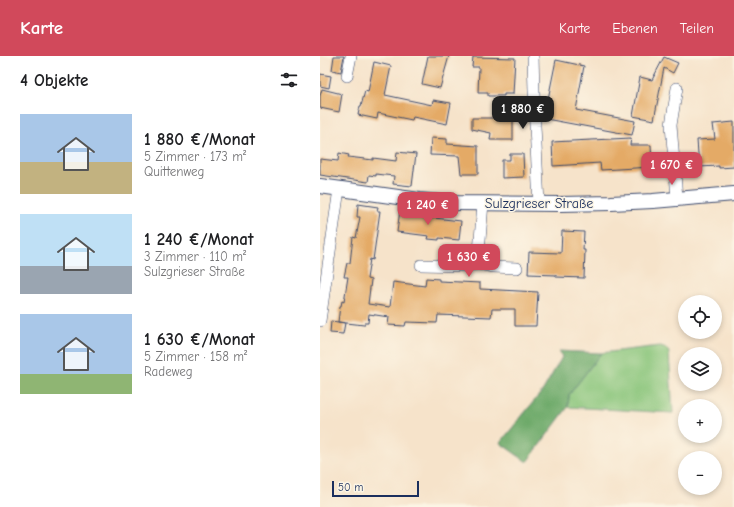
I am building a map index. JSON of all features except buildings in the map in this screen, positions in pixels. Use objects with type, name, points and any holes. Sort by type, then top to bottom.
[{"type":"street","points":[[347,76],[351,56]]},
{"type":"street","points":[[533,56],[534,126],[539,204]]},
{"type":"street","points":[[677,198],[671,125],[678,88]]},
{"type":"street","name":"Sulzgrieser Straße","points":[[320,186],[434,202],[483,203],[611,203],[734,194]]},
{"type":"street","points":[[320,321],[339,189]]},
{"type":"street","points":[[478,264],[483,203]]},
{"type":"street","points":[[421,265],[464,266],[478,264],[494,267],[517,268]]},
{"type":"green space","points":[[660,346],[666,348],[669,353],[673,413],[568,407],[569,395],[601,353]]},
{"type":"green space","points":[[559,351],[601,353],[569,395],[568,407],[527,462],[500,443],[543,390],[562,357]]}]
